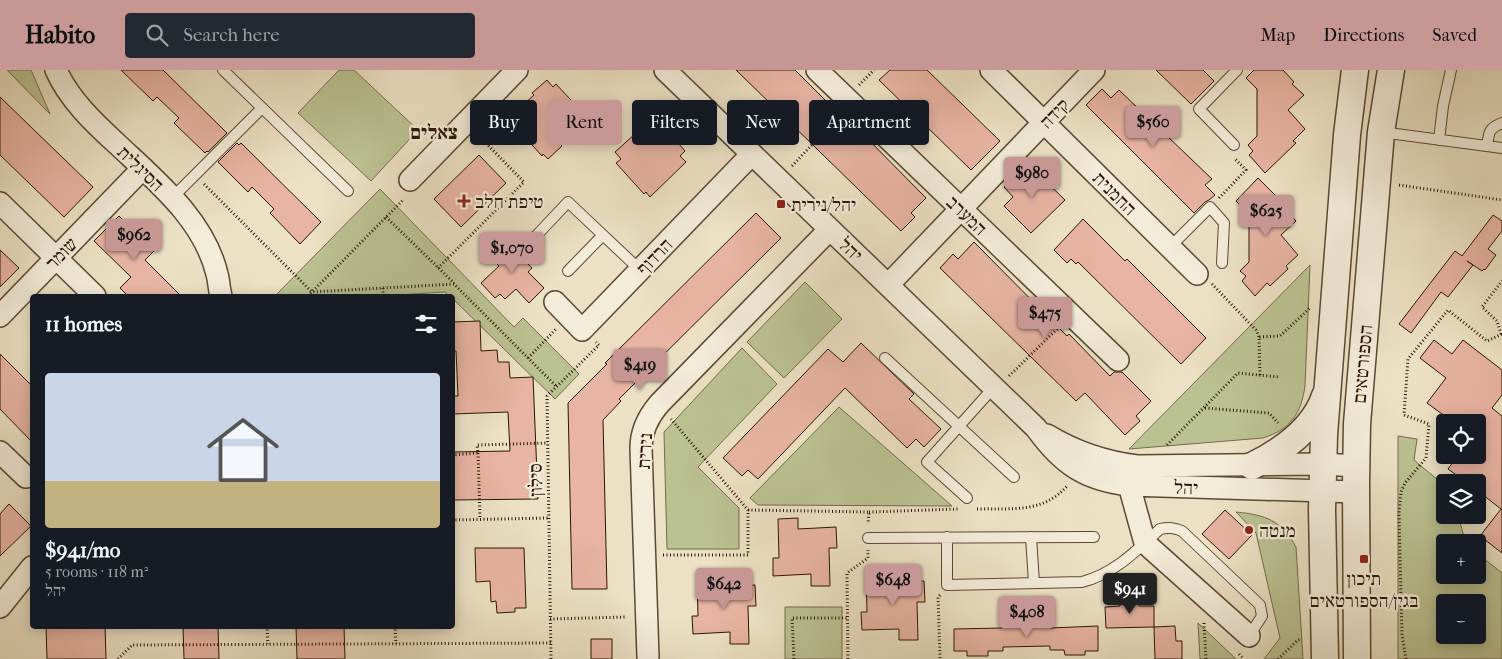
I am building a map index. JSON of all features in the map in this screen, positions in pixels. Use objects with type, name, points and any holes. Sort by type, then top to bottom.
[{"type":"street","name":"הסיגלית","points":[[56,70],[79,106],[183,210],[204,242],[217,273],[221,294]]},
{"type":"street","points":[[410,180],[517,70]]},
{"type":"street","name":"יהל","points":[[665,70],[1036,428],[1078,451],[1134,472],[1323,491],[1356,492]]},
{"type":"street","name":"המערב","points":[[817,70],[849,100]]},
{"type":"street","name":"החמנית","points":[[991,70],[1197,274]]},
{"type":"street","name":"קידה","points":[[888,285],[1094,70]]},
{"type":"street","name":"הספורטאים","points":[[1325,646],[1323,464],[1347,136],[1355,70]]},
{"type":"street","name":"הספורטאים","points":[[1357,659],[1356,466],[1358,404],[1381,132],[1391,70]]},
{"type":"street","name":"המערב","points":[[895,145],[1118,360]]},
{"type":"street","name":"הרדוף","points":[[569,316],[640,270],[752,154]]},
{"type":"street","name":"שומר","points":[[0,316],[143,168]]},
{"type":"street","points":[[0,203],[93,294]]},
{"type":"street","name":"נירית","points":[[648,657],[641,442],[648,419],[659,404],[830,229]]},
{"type":"street","points":[[1252,466],[1272,455],[1302,431],[1318,412],[1328,385]]},
{"type":"street","points":[[0,452],[26,477]]},
{"type":"street","name":"יהל","points":[[1134,472],[1323,464],[1356,466]]},
{"type":"street","points":[[1134,472],[1145,543],[1249,636]]},
{"type":"street","points":[[0,582],[30,562]]},
{"type":"street","points":[[0,607],[30,569]]},
{"type":"lane","points":[[223,70],[348,191]]},
{"type":"lane","points":[[1234,145],[1199,109],[1236,70]]},
{"type":"lane","points":[[1439,140],[1443,106],[1452,70]]},
{"type":"lane","points":[[172,198],[262,108]]},
{"type":"lane","points":[[1487,146],[1493,126],[1502,122]]},
{"type":"lane","points":[[1381,132],[1502,148]]},
{"type":"lane","points":[[536,236],[568,202],[640,270]]},
{"type":"lane","points":[[1170,247],[1210,207],[1224,223],[1222,263]]},
{"type":"lane","points":[[568,270],[603,235]]},
{"type":"lane","points":[[885,358],[1014,477]]},
{"type":"lane","points":[[967,498],[927,462],[995,389]]},
{"type":"lane","points":[[947,538],[947,585],[1082,582],[1114,568],[1160,529],[1169,527],[1182,531],[1260,605],[1262,616],[1249,636]]},
{"type":"lane","points":[[1031,537],[1034,583]]},
{"type":"lane","points":[[868,538],[1094,537]]},
{"type":"path","points":[[438,268],[524,182],[466,123]]},
{"type":"path","points":[[778,180],[812,145]]},
{"type":"path","points":[[1210,207],[1246,170],[1228,151],[1234,145]]},
{"type":"path","points":[[195,174],[312,292],[454,284]]},
{"type":"path","points":[[312,292],[409,194],[410,180]]},
{"type":"path","points":[[1377,181],[1502,200]]},
{"type":"path","points":[[386,217],[557,387]]},
{"type":"path","points":[[1197,274],[1207,278],[1256,330],[1259,337],[1260,375]]},
{"type":"path","points":[[1406,659],[1402,635],[1401,492],[1405,483],[1426,458],[1429,424],[1404,415],[1408,359],[1448,310],[1488,341],[1502,334],[1497,321],[1482,307],[1502,281]]},
{"type":"path","points":[[1259,337],[1280,336],[1336,285]]},
{"type":"path","points":[[383,288],[383,294]]},
{"type":"path","points":[[995,389],[1070,315]]},
{"type":"path","points":[[528,358],[569,316]]},
{"type":"path","name":"סילון","points":[[551,659],[547,396],[599,345],[569,316]]},
{"type":"path","points":[[1134,472],[1204,408],[1238,373],[1279,377]]},
{"type":"path","points":[[645,555],[748,555],[748,510],[659,404]]},
{"type":"path","points":[[1204,408],[1269,413],[1292,440]]},
{"type":"path","points":[[480,520],[477,446],[548,443]]},
{"type":"path","points":[[455,455],[478,453]]},
{"type":"path","points":[[748,510],[869,512],[868,558],[847,573],[848,659]]},
{"type":"path","points":[[455,520],[549,518]]},
{"type":"path","points":[[940,659],[938,597],[947,585]]},
{"type":"path","points":[[550,619],[647,617]]},
{"type":"path","points":[[794,659],[792,618],[848,618]]},
{"type":"path","points":[[1204,620],[1206,659]]},
{"type":"path","points":[[267,629],[268,644]]},
{"type":"path","points":[[395,629],[396,644]]},
{"type":"path","points":[[1278,659],[1298,640],[1325,646]]},
{"type":"path","points":[[118,659],[132,645],[551,643]]},
{"type":"green space","points":[[7,70],[31,70],[50,114]]},
{"type":"green space","points":[[339,70],[354,70],[418,130],[371,181],[298,113]]},
{"type":"green space","points":[[380,189],[514,327],[523,318],[579,374],[555,399],[455,301],[455,294],[447,294],[445,292],[413,294],[277,294]]},
{"type":"green space","points":[[1310,265],[1305,386],[1301,405],[1288,425],[1263,438],[1129,449]]},
{"type":"green space","points":[[805,282],[842,319],[784,378],[747,342]]},
{"type":"green space","points":[[742,348],[777,384],[698,467],[739,508],[739,549],[667,549],[664,432]]},
{"type":"green space","points":[[839,407],[952,506],[758,505],[750,498]]},
{"type":"green space","points":[[1398,436],[1417,439],[1414,460],[1436,478],[1436,524],[1460,524],[1464,534],[1436,534],[1436,584],[1486,584],[1486,560],[1502,573],[1502,659],[1398,659]]},
{"type":"green space","points":[[1236,512],[1272,520],[1285,531],[1296,547],[1303,659],[1264,659],[1280,638],[1256,533]]},
{"type":"green space","points":[[785,607],[842,607],[842,659],[785,659]]},
{"type":"green space","points":[[1198,623],[1236,659],[1200,659]]},
{"type":"building","points":[[121,70],[163,70],[227,133],[205,153],[174,123],[179,118],[157,97],[153,101]]},
{"type":"building","points":[[736,70],[795,70],[825,100],[809,100],[809,141],[799,131],[799,100],[767,100]]},
{"type":"building","points":[[890,70],[927,70],[1000,141],[971,170],[929,129],[929,100],[899,100],[879,80]]},
{"type":"building","points":[[1156,70],[1203,70],[1214,81],[1191,104]]},
{"type":"building","points":[[1254,70],[1283,70],[1294,82],[1292,84],[1304,95],[1288,110],[1305,129],[1293,141],[1296,143],[1265,173],[1249,155],[1253,151],[1248,145],[1257,136],[1257,89],[1246,78]]},
{"type":"building","points":[[547,80],[553,87],[556,84],[571,100],[547,100],[547,145],[562,146],[548,159],[543,154],[542,156],[532,145],[537,145],[537,100],[528,100],[534,95],[532,93]]},
{"type":"building","points":[[1102,89],[1111,98],[1119,90],[1212,179],[1205,185],[1215,195],[1194,213],[1086,105]]},
{"type":"building","points":[[0,97],[93,187],[64,217],[0,155]]},
{"type":"building","points":[[632,137],[632,145],[680,145],[685,151],[680,156],[686,162],[650,197],[646,192],[644,194],[616,163],[621,159],[615,152]]},
{"type":"building","points":[[237,143],[239,145],[241,143],[321,222],[300,244],[270,213],[274,209],[252,187],[248,192],[218,162]]},
{"type":"building","points":[[813,145],[874,145],[926,198],[911,213],[915,217],[901,231]]},
{"type":"building","points":[[479,155],[506,183],[461,227],[434,199]]},
{"type":"building","points":[[1028,164],[1065,200],[1031,233],[1004,206],[1013,197],[1004,187]]},
{"type":"building","points":[[1258,178],[1287,207],[1285,209],[1296,221],[1281,235],[1298,255],[1286,266],[1288,269],[1270,286],[1267,283],[1255,296],[1242,281],[1246,276],[1240,271],[1249,262],[1249,215],[1236,201]]},
{"type":"building","points":[[756,213],[781,238],[619,399],[621,401],[603,420],[607,589],[572,589],[568,403],[607,364],[605,363]]},
{"type":"building","points":[[1493,215],[1502,221],[1502,231],[1488,249],[1496,255],[1485,270],[1482,271],[1473,265],[1448,297],[1441,292],[1411,333],[1399,324],[1455,251],[1462,256]]},
{"type":"building","points":[[119,216],[154,251],[145,260],[179,294],[126,294],[120,288],[131,277],[94,241]]},
{"type":"building","points":[[1083,219],[1125,261],[1127,259],[1206,338],[1181,364],[1078,262],[1076,264],[1071,259],[1067,263],[1054,250]]},
{"type":"building","points":[[509,238],[529,259],[526,262],[532,268],[528,272],[544,288],[529,303],[516,289],[505,299],[500,294],[495,298],[481,283],[499,266],[490,257]]},
{"type":"building","points":[[974,242],[1067,336],[1069,334],[1110,376],[1114,372],[1122,372],[1151,401],[1136,416],[1140,421],[1125,435],[1085,393],[1076,401],[940,268],[953,254],[958,259]]},
{"type":"building","points":[[0,250],[19,268],[0,287]]},
{"type":"building","points":[[480,321],[481,351],[497,350],[498,362],[509,362],[510,378],[533,377],[538,499],[455,500],[455,452],[510,451],[508,412],[455,414],[455,396],[458,396],[455,322]]},
{"type":"building","points":[[1434,340],[1452,354],[1463,340],[1502,370],[1502,395],[1492,408],[1502,416],[1502,553],[1486,541],[1486,534],[1482,534],[1501,509],[1486,497],[1486,474],[1455,474],[1448,469],[1452,464],[1486,464],[1486,414],[1442,414],[1427,403],[1446,378],[1420,358]]},
{"type":"building","points":[[861,343],[914,394],[909,399],[941,429],[924,447],[916,439],[907,448],[845,388],[758,479],[748,470],[742,476],[723,458],[828,349],[843,362]]},
{"type":"building","points":[[0,354],[30,384],[30,440],[0,409]]},
{"type":"building","points":[[9,504],[30,527],[0,556],[0,514]]},
{"type":"building","points":[[1225,510],[1252,535],[1229,559],[1202,534]]},
{"type":"building","points":[[798,518],[798,529],[836,527],[837,548],[829,548],[830,586],[811,586],[811,574],[773,576],[773,558],[779,558],[778,519]]},
{"type":"building","points":[[475,548],[524,548],[526,608],[515,608],[515,612],[497,613],[496,601],[491,602],[490,581],[476,582]]},
{"type":"building","points":[[886,572],[886,583],[924,581],[925,602],[917,602],[918,640],[899,640],[899,629],[862,630],[861,612],[867,612],[866,573]]},
{"type":"building","points":[[717,576],[717,587],[755,585],[756,606],[748,606],[749,644],[730,644],[730,632],[693,634],[692,616],[698,616],[697,577]]},
{"type":"building","points":[[1119,600],[1139,600],[1139,606],[1154,606],[1154,627],[1106,628],[1105,607],[1120,606]]},
{"type":"building","points":[[1050,619],[1050,628],[1098,626],[1098,651],[1085,651],[1085,655],[1065,655],[1064,650],[1050,650],[1050,646],[1003,647],[1003,651],[988,651],[988,656],[967,656],[967,651],[954,651],[954,629],[1002,628],[1002,620]]},
{"type":"building","points":[[1175,626],[1176,641],[1182,641],[1182,659],[1155,659],[1154,627]]},
{"type":"building","points":[[46,629],[105,629],[106,659],[47,659]]},
{"type":"building","points":[[183,629],[218,629],[219,659],[184,659]]},
{"type":"building","points":[[296,629],[344,629],[345,659],[297,659]]},
{"type":"building","points":[[591,639],[612,639],[612,659],[591,659]]},
{"type":"place","name":"טיפת חלב","points":[[464,201]]},
{"type":"place","name":"יהל/נירית","points":[[781,204]]},
{"type":"place","name":"מנטה","points":[[1249,530]]},
{"type":"place","name":"תיכון בגין/הספורטאים","points":[[1364,559]]},
{"type":"district","name":"צאלים","points":[[434,132]]}]
